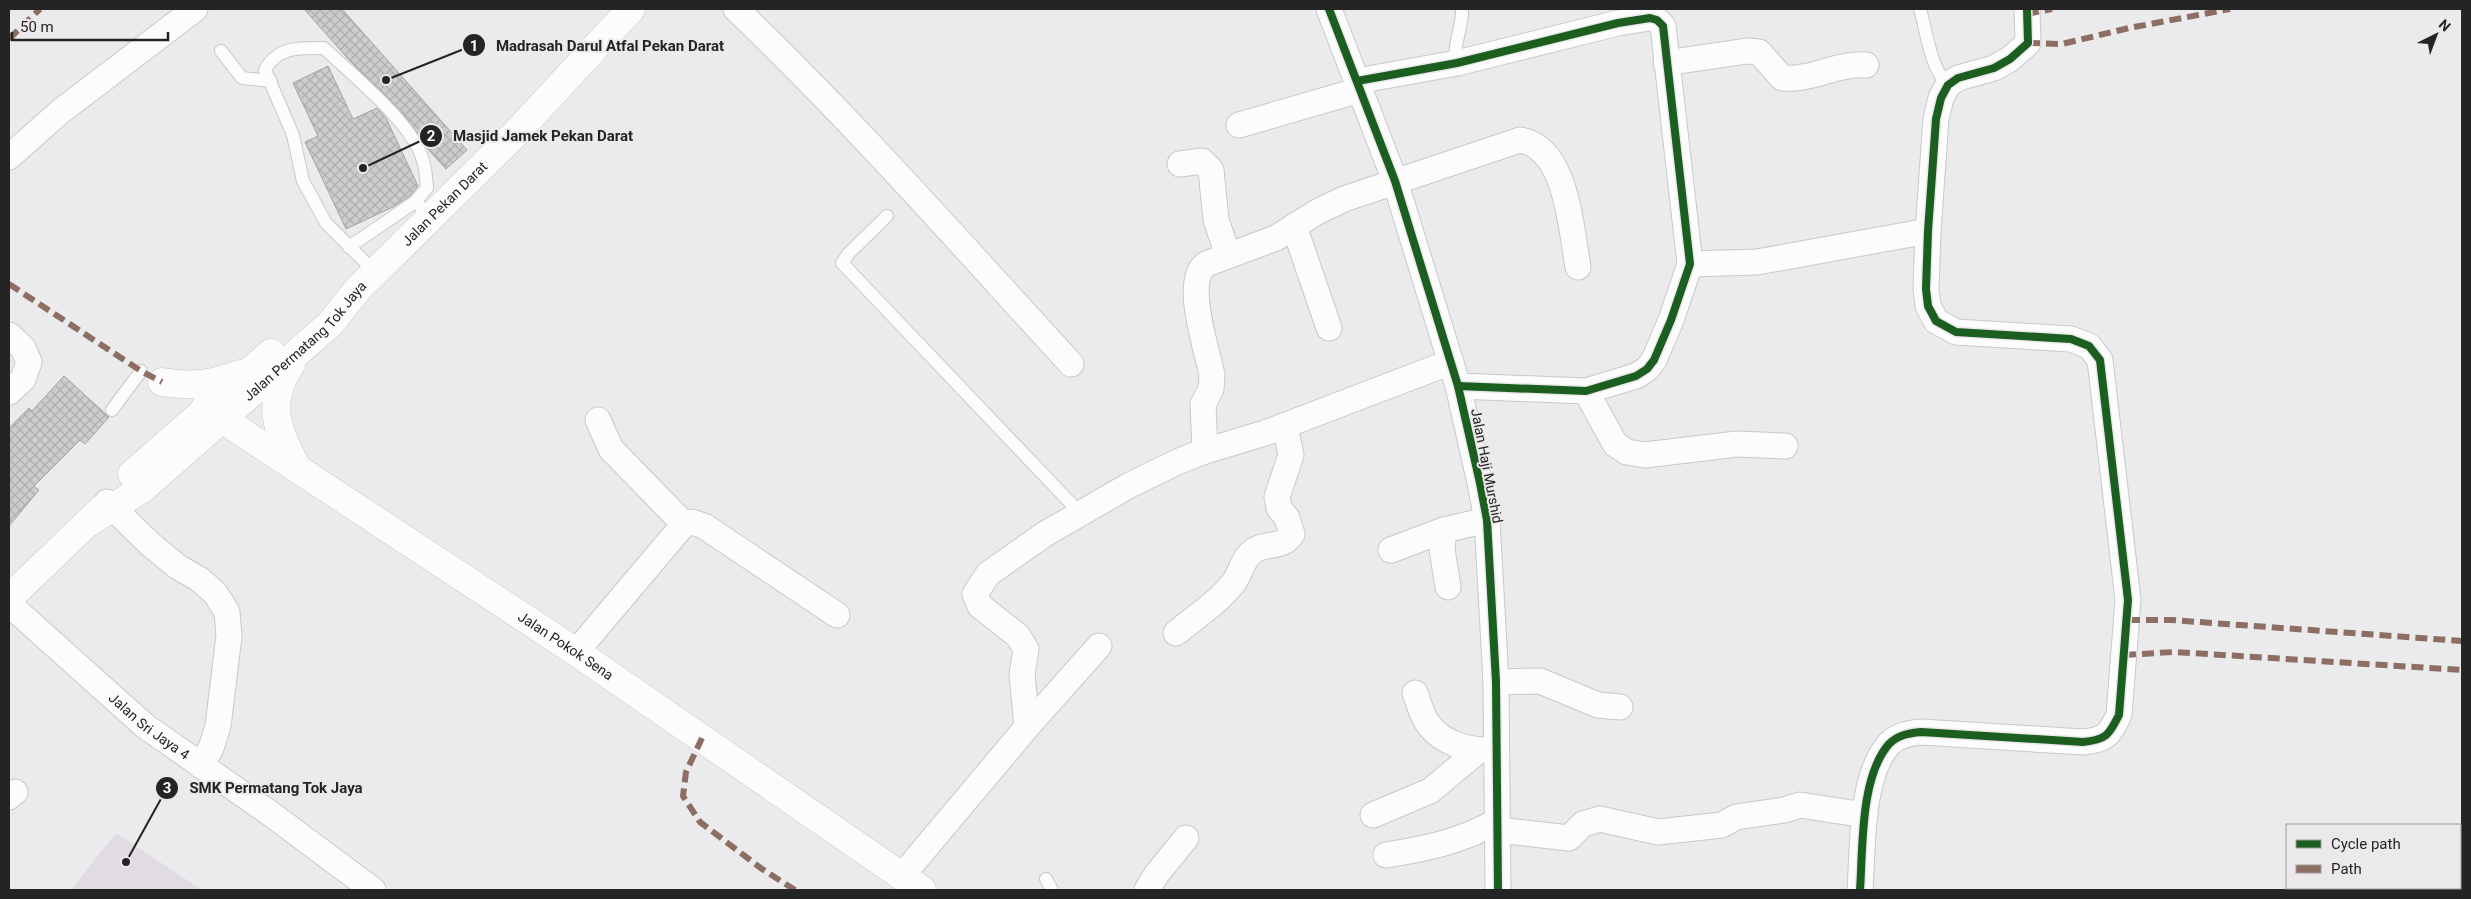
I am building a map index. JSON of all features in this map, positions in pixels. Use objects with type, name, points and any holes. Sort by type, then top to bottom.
[{"type":"main road","name":"Jalan Pekan Darat","points":[[367,280],[424,210],[515,134],[631,9]]},
{"type":"main road","name":"Jalan Permatang Tok Jaya","points":[[9,598],[103,510],[131,475],[299,352],[330,324],[367,280]]},
{"type":"main road","name":"Jalan Permatang Tok Jaya","points":[[214,414],[250,370],[319,313],[367,280]]},
{"type":"main road","points":[[296,466],[281,438],[275,413],[277,394],[286,371],[299,352]]},
{"type":"main road","points":[[151,376],[189,386],[214,382],[250,370]]},
{"type":"main road","name":"Jalan Pokok Sena","points":[[214,414],[296,466],[576,652],[911,884]]},
{"type":"street","points":[[9,158],[61,111],[195,9]]},
{"type":"street","points":[[736,9],[920,200],[1071,364]]},
{"type":"street","name":"Jalan Haji Murshid","points":[[1329,9],[1396,181],[1458,386],[1487,520],[1496,682],[1486,750],[1498,826],[1498,890]]},
{"type":"street","points":[[1860,890],[1865,815],[1874,771],[1890,743],[1904,734],[1921,732],[2083,742],[2100,741],[2111,731],[2119,715],[2128,600],[2100,360],[2088,346],[2072,339],[1956,332],[1936,321],[1928,306],[1918,233],[1941,98],[1948,85],[1958,78],[1994,68],[2019,52],[2028,43],[2027,9]]},
{"type":"street","points":[[1239,125],[1359,85],[1457,64],[1616,16],[1650,18],[1660,22],[1690,264],[1664,338],[1647,369],[1636,376],[1586,391],[1458,386]]},
{"type":"street","points":[[1666,62],[1747,50],[1759,52],[1782,78],[1792,79],[1836,67],[1866,65]]},
{"type":"street","points":[[1205,451],[1203,404],[1211,389],[1212,375],[1196,301],[1195,286],[1200,269],[1228,255],[1276,238],[1344,199],[1520,140],[1531,142],[1552,162],[1562,183],[1578,267]]},
{"type":"street","points":[[1180,164],[1202,160],[1211,170],[1216,220],[1228,255]]},
{"type":"street","points":[[1294,226],[1329,328]]},
{"type":"street","points":[[1690,264],[1756,262],[1918,233]]},
{"type":"street","points":[[9,335],[23,348],[29,362],[23,379],[9,392]]},
{"type":"street","points":[[1027,727],[1022,675],[1026,649],[1018,636],[980,606],[975,594],[988,574],[1045,534],[1128,486],[1205,451],[1285,426],[1451,362]]},
{"type":"street","points":[[151,376],[214,414]]},
{"type":"street","points":[[1586,391],[1615,444],[1627,452],[1645,455],[1737,444],[1785,446]]},
{"type":"street","points":[[598,420],[611,449],[684,524]]},
{"type":"street","points":[[1176,634],[1235,581],[1244,559],[1264,546],[1276,546],[1286,542],[1292,534],[1287,518],[1279,508],[1277,497],[1291,455],[1285,426]]},
{"type":"street","points":[[103,510],[178,567],[198,579],[215,593],[227,612],[229,636],[218,726],[211,748],[201,766]]},
{"type":"street","points":[[1391,550],[1444,530],[1487,520]]},
{"type":"street","points":[[576,652],[684,524],[692,522],[704,526],[837,615]]},
{"type":"street","points":[[1444,530],[1442,549],[1448,587]]},
{"type":"street","name":"Jalan Sri Jaya 4","points":[[9,604],[145,726],[373,890]]},
{"type":"street","points":[[911,884],[1027,727],[1099,646]]},
{"type":"street","points":[[1496,682],[1540,681],[1598,705],[1620,707]]},
{"type":"street","points":[[1414,693],[1429,726],[1448,741],[1486,750]]},
{"type":"street","points":[[1373,814],[1430,792],[1486,750]]},
{"type":"street","points":[[1386,855],[1431,848],[1498,826],[1569,838],[1583,824],[1600,819],[1658,832],[1722,825],[1736,817],[1784,810],[1800,805],[1865,815]]},
{"type":"street","points":[[1147,890],[1156,875],[1186,838]]},
{"type":"lane","points":[[1457,64],[1454,54],[1462,20],[1462,9]]},
{"type":"lane","points":[[1920,9],[1935,64],[1942,79],[1948,85]]},
{"type":"lane","points":[[350,247],[424,210],[427,188],[423,160],[406,129],[380,100],[324,48],[297,48],[282,51],[270,60],[265,70],[293,135],[304,181],[326,224],[350,247],[367,280]]},
{"type":"lane","points":[[221,51],[242,78],[271,81]]},
{"type":"lane","points":[[887,216],[849,253],[842,263],[1081,514]]},
{"type":"lane","points":[[112,410],[151,376]]},
{"type":"shaded area","points":[[116,833],[202,890],[71,890]]},
{"type":"building","points":[[304,9],[342,9],[467,150],[446,169],[426,147],[401,111],[350,61]]},
{"type":"building","points":[[328,66],[353,119],[377,108],[386,118],[418,186],[410,196],[393,207],[346,229],[305,142],[318,136],[293,83]]},
{"type":"building","points":[[64,376],[109,417],[85,444],[80,440],[34,486],[39,490],[9,526],[9,428],[29,408],[32,411]]},
{"type":"marked path","points":[[9,39],[40,9]]},
{"type":"marked path","points":[[2027,14],[2052,9]]},
{"type":"marked path","points":[[2028,43],[2062,44],[2129,28],[2230,9]]},
{"type":"marked path","points":[[9,284],[141,371],[162,382]]},
{"type":"marked path","points":[[2128,620],[2171,620],[2462,641]]},
{"type":"marked path","points":[[2124,655],[2174,652],[2462,670]]},
{"type":"marked path","points":[[702,738],[686,772],[683,796],[700,822],[762,869],[795,890]]},
{"type":"cycle path","points":[[1329,9],[1395,181],[1458,386],[1480,483],[1487,520],[1496,682],[1498,890]]},
{"type":"cycle path","points":[[1860,890],[1863,834],[1868,794],[1880,758],[1889,744],[1896,738],[1921,732],[2083,742],[2102,738],[2109,732],[2119,715],[2128,600],[2100,360],[2089,346],[2071,339],[1956,332],[1936,321],[1928,306],[1926,289],[1928,231],[1936,119],[1941,98],[1948,85],[1958,78],[1994,68],[2010,59],[2028,43],[2027,9]]},
{"type":"cycle path","points":[[1357,81],[1457,63],[1618,23],[1650,18],[1657,20],[1663,26],[1690,264],[1671,320],[1654,360],[1647,369],[1636,376],[1586,391],[1458,386]]},
{"type":"place","name":"Madrasah Darul Atfal Pekan Darat","points":[[386,80]]},
{"type":"place","name":"Masjid Jamek Pekan Darat","points":[[363,168]]},
{"type":"place","name":"SMK Permatang Tok Jaya","points":[[126,862]]}]
